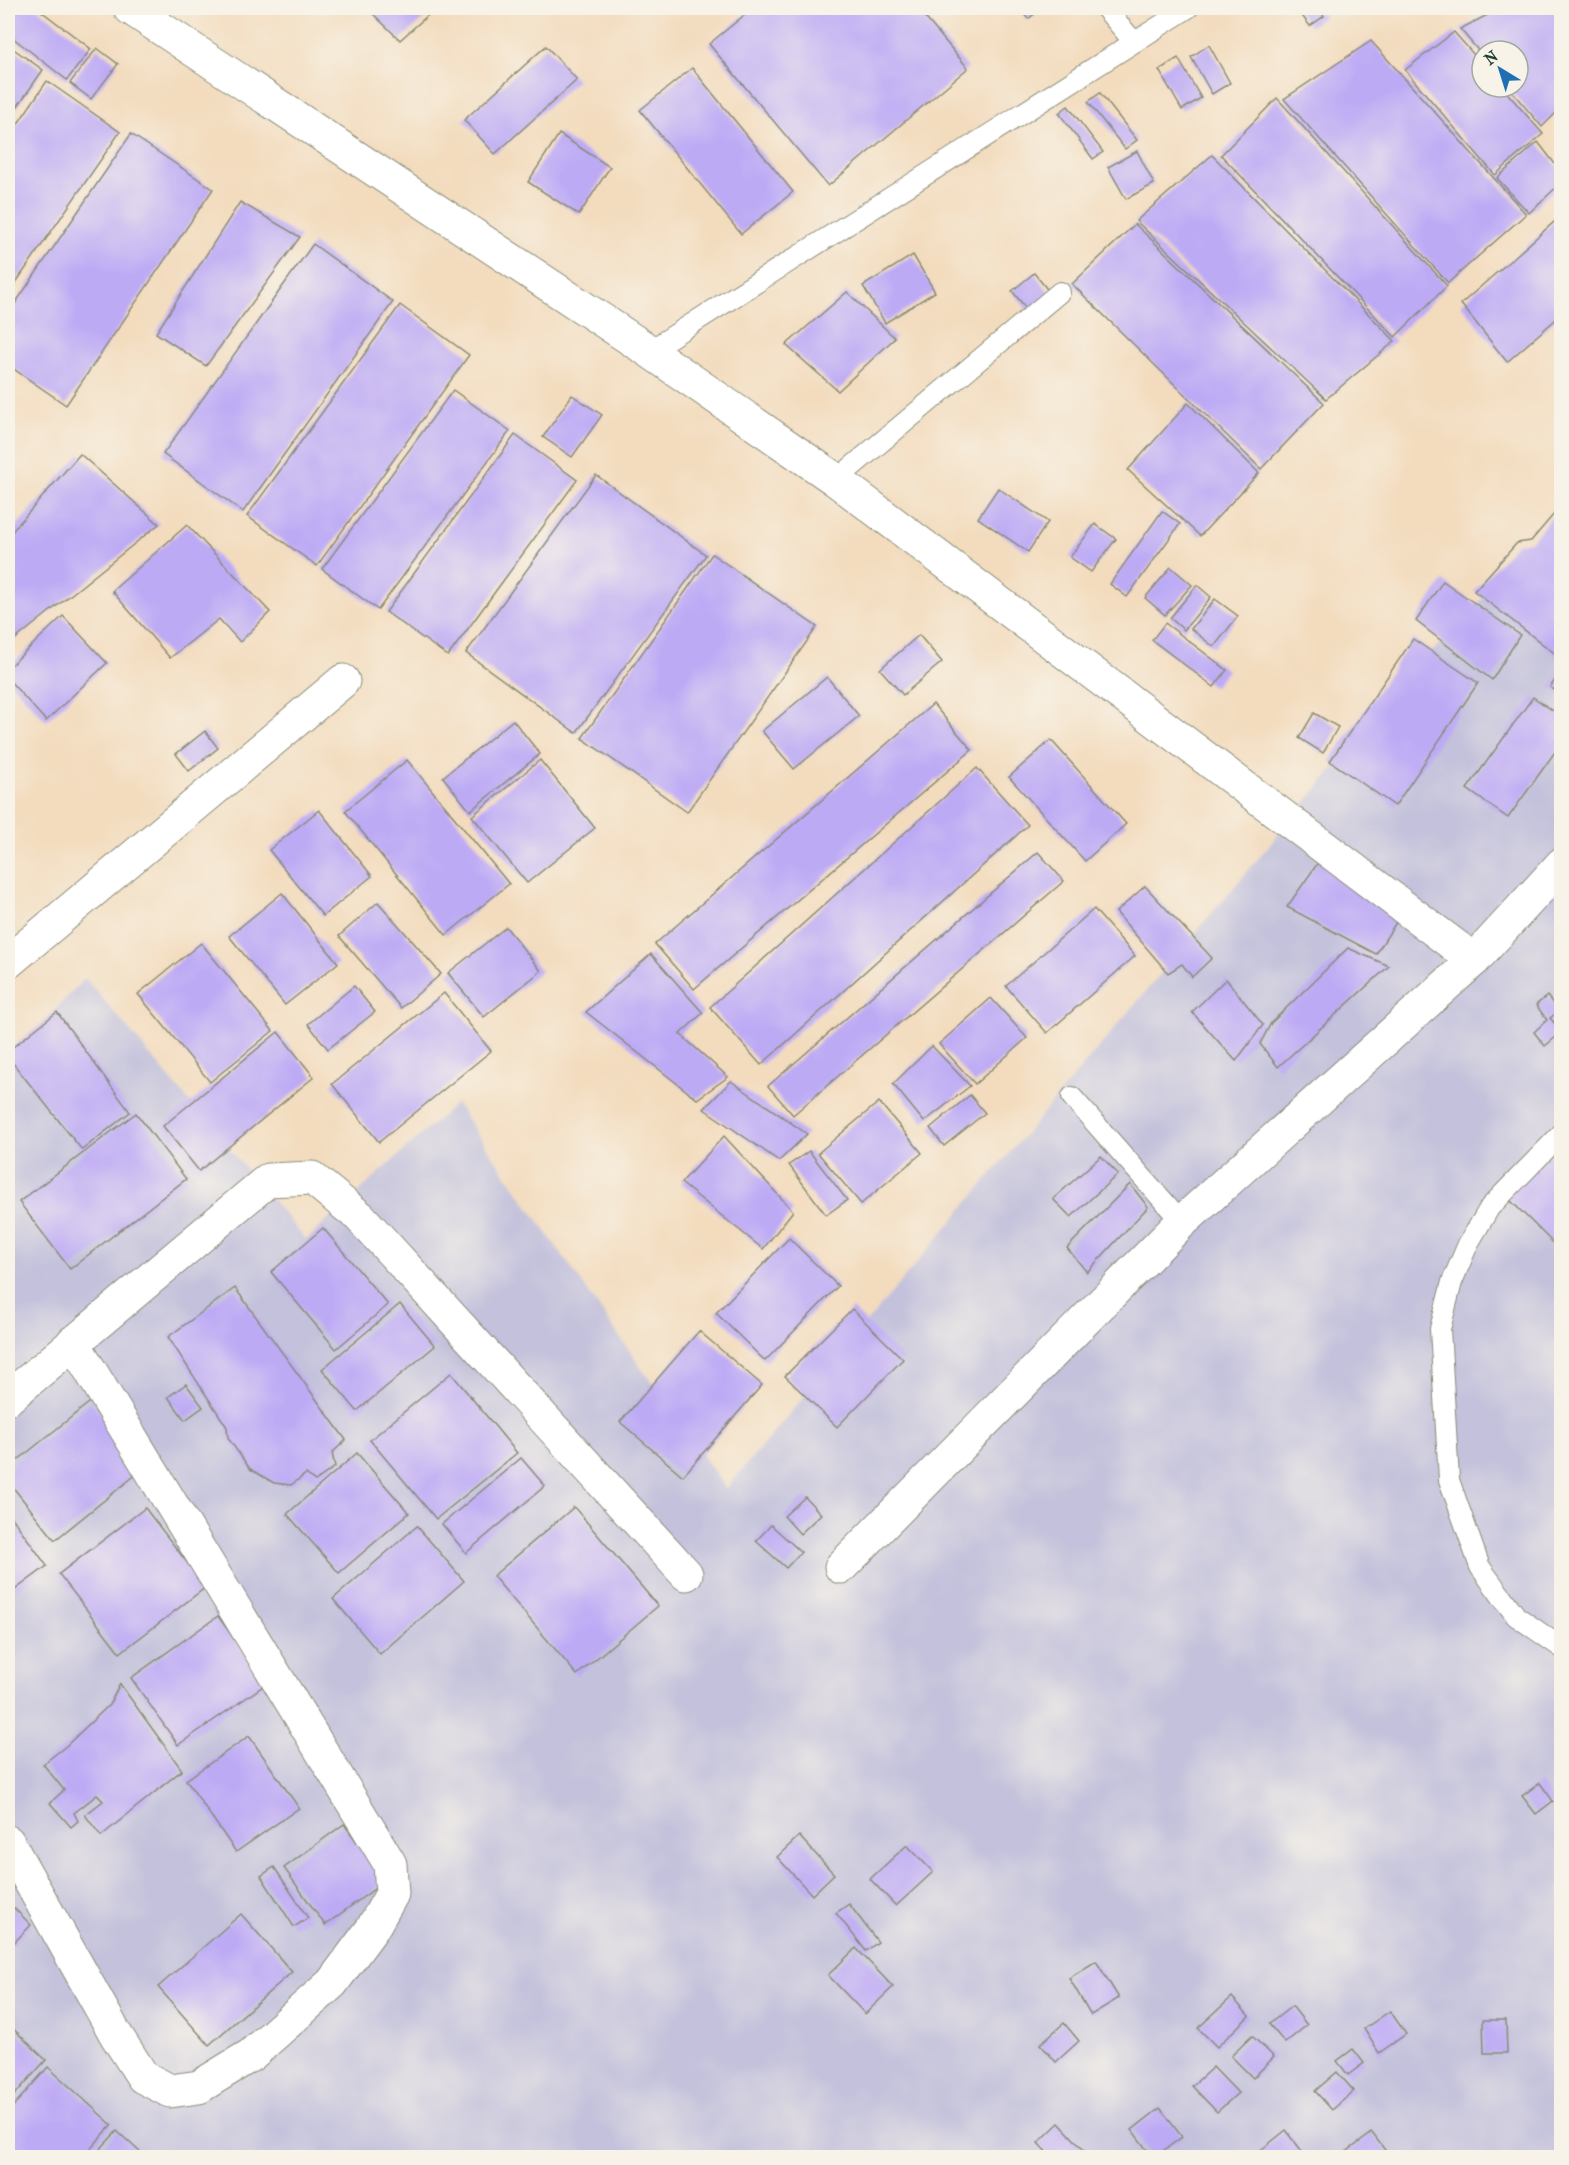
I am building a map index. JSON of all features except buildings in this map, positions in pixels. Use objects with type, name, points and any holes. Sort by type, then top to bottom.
[{"type":"street","points":[[130,8],[650,351],[836,480],[1473,960]]},
{"type":"street","points":[[8,962],[344,681]]},
{"type":"street","points":[[841,1567],[1182,1222],[1473,960],[1562,864]]},
{"type":"street","points":[[8,1398],[268,1180],[312,1178],[360,1217],[686,1574]]},
{"type":"street","points":[[8,1842],[116,2035],[143,2077],[170,2091],[199,2087],[251,2055],[267,2041],[332,1983],[372,1929],[392,1894],[390,1864],[73,1342]]},
{"type":"lane","points":[[1105,8],[1134,42]]},
{"type":"lane","points":[[650,351],[1188,8]]},
{"type":"lane","points":[[836,480],[1060,292]]},
{"type":"lane","points":[[1072,1097],[1182,1222]]},
{"type":"lane","points":[[1562,1132],[1490,1206],[1468,1244],[1452,1282],[1440,1329],[1449,1480],[1480,1567],[1516,1616],[1562,1647]]},
{"type":"shaded area","points":[[1561,553],[1561,2157],[8,2157],[8,1060],[85,978],[306,1240],[456,1103],[726,1489],[1471,606]]}]
